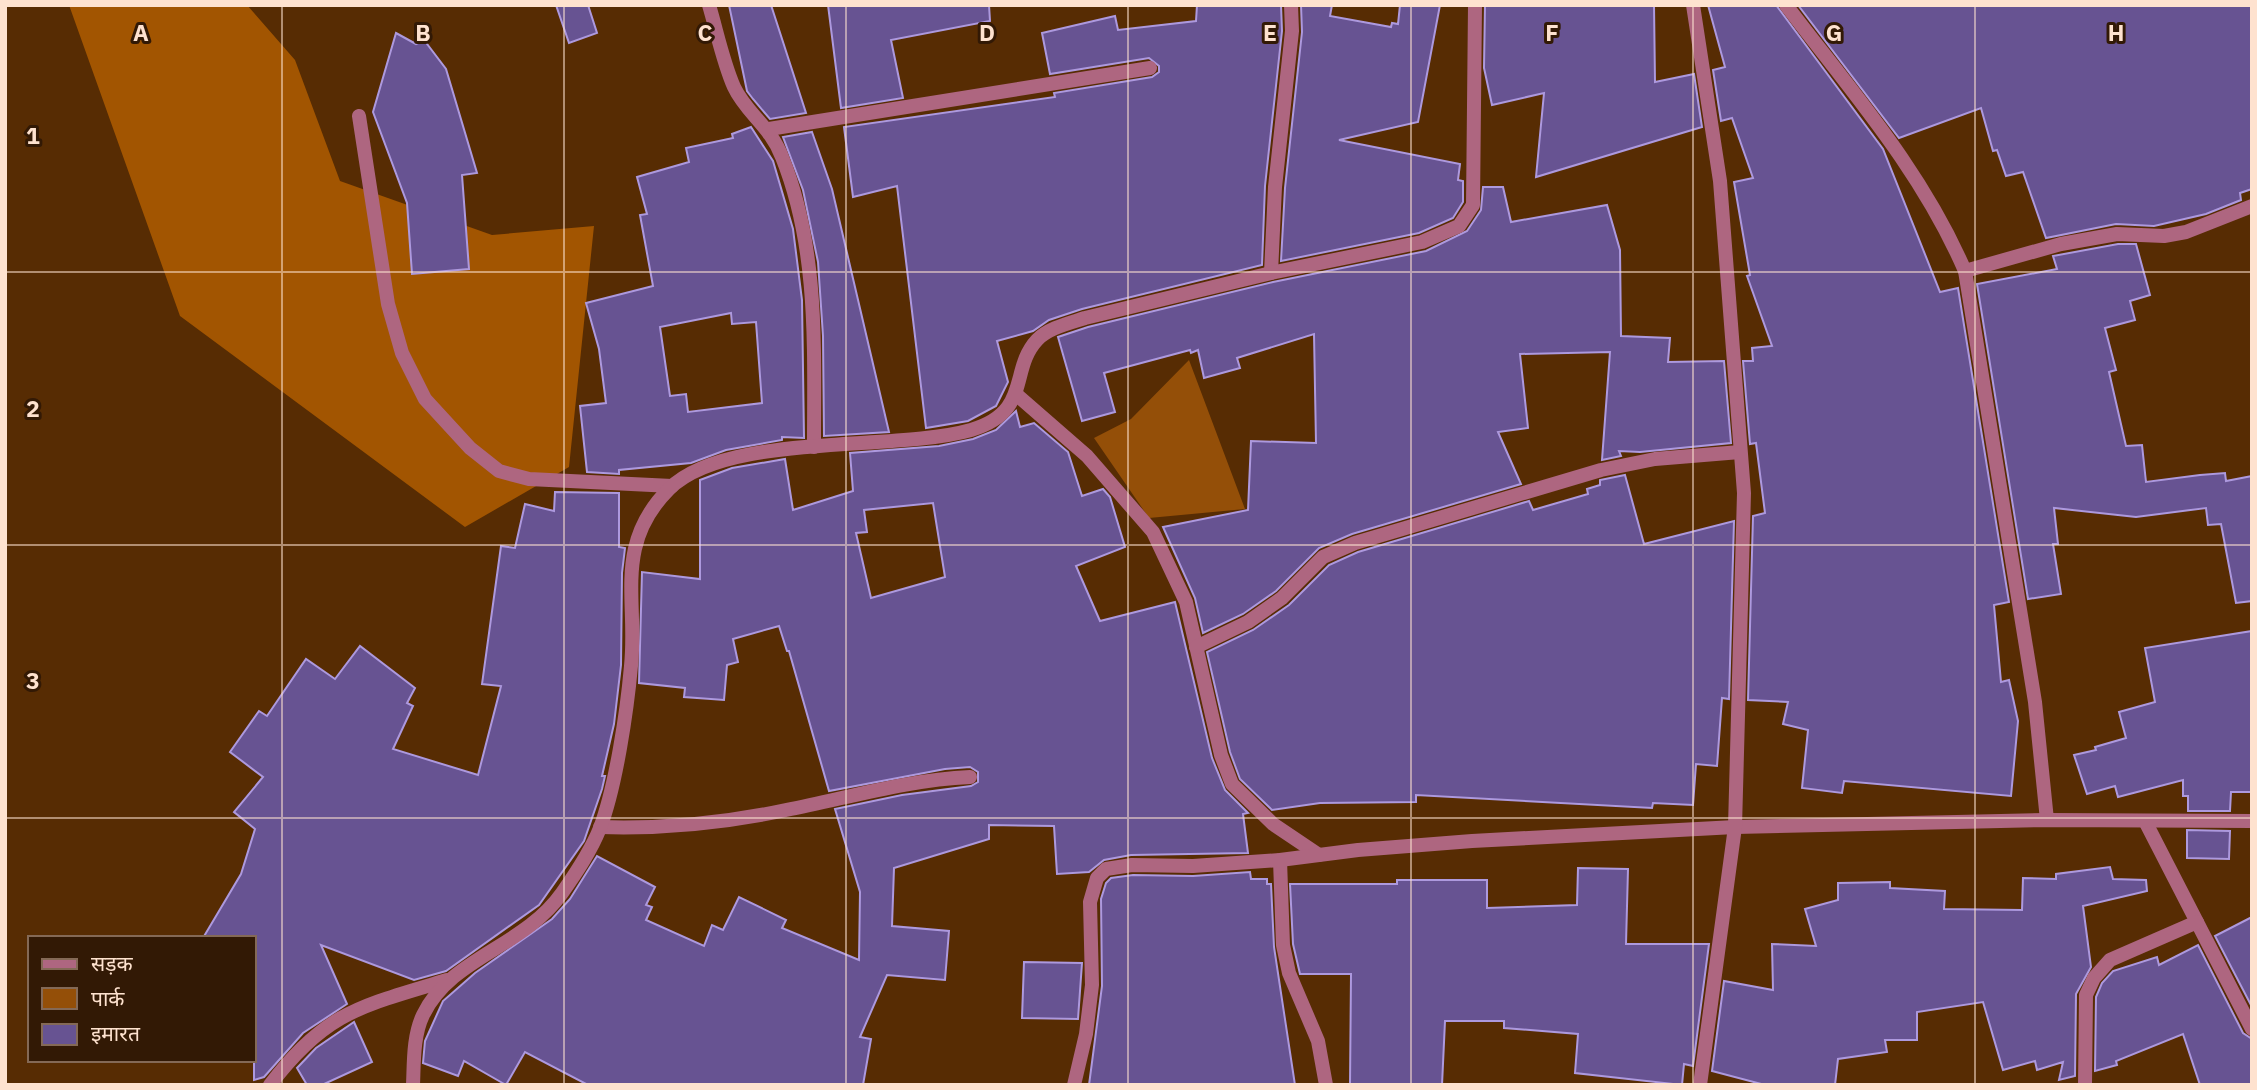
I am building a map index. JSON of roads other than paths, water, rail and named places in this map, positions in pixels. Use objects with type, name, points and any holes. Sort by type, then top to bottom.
[{"type":"street","points":[[709,5],[734,87],[746,106],[769,129],[796,193],[813,293],[814,447]]},
{"type":"street","points":[[1271,273],[1275,187],[1290,57],[1291,5]]},
{"type":"street","points":[[270,1085],[293,1054],[334,1020],[359,1007],[447,980],[538,922],[578,870],[600,828],[632,664],[629,580],[636,545],[650,510],[672,486],[700,470],[735,459],[814,447],[943,437],[975,429],[1005,411],[1017,395],[1027,358],[1037,340],[1058,328],[1084,318],[1271,273],[1422,242],[1459,226],[1468,217],[1473,205],[1475,5]]},
{"type":"street","points":[[1693,5],[1720,181],[1744,493],[1735,827],[1700,1085]]},
{"type":"street","points":[[1786,5],[1914,173],[1944,223],[1965,271],[2035,702],[2047,820]]},
{"type":"street","points":[[769,129],[1150,68]]},
{"type":"street","points":[[359,116],[388,304],[402,353],[425,399],[470,448],[499,471],[529,480],[672,486]]},
{"type":"street","points":[[1965,271],[2061,244],[2117,234],[2164,236],[2186,232],[2252,206]]},
{"type":"street","points":[[1017,395],[1087,456],[1153,532],[1186,602],[1221,755],[1232,784],[1273,824],[1319,855]]},
{"type":"street","points":[[1196,647],[1248,622],[1282,598],[1323,557],[1354,543],[1601,470],[1656,459],[1740,452]]},
{"type":"street","points":[[600,828],[670,828],[783,811],[899,783],[970,777]]},
{"type":"street","points":[[1074,1085],[1086,1034],[1092,985],[1090,902],[1097,878],[1107,869],[1132,865],[1193,866],[1280,860],[1472,841],[1735,827],[2047,820],[2252,821]]},
{"type":"street","points":[[2145,821],[2252,1029]]},
{"type":"street","points":[[1280,860],[1283,945],[1289,973],[1318,1041],[1326,1085]]},
{"type":"street","points":[[2085,1085],[2086,995],[2094,978],[2110,961],[2197,922]]},
{"type":"street","points":[[413,1085],[415,1047],[422,1016],[447,980]]}]
